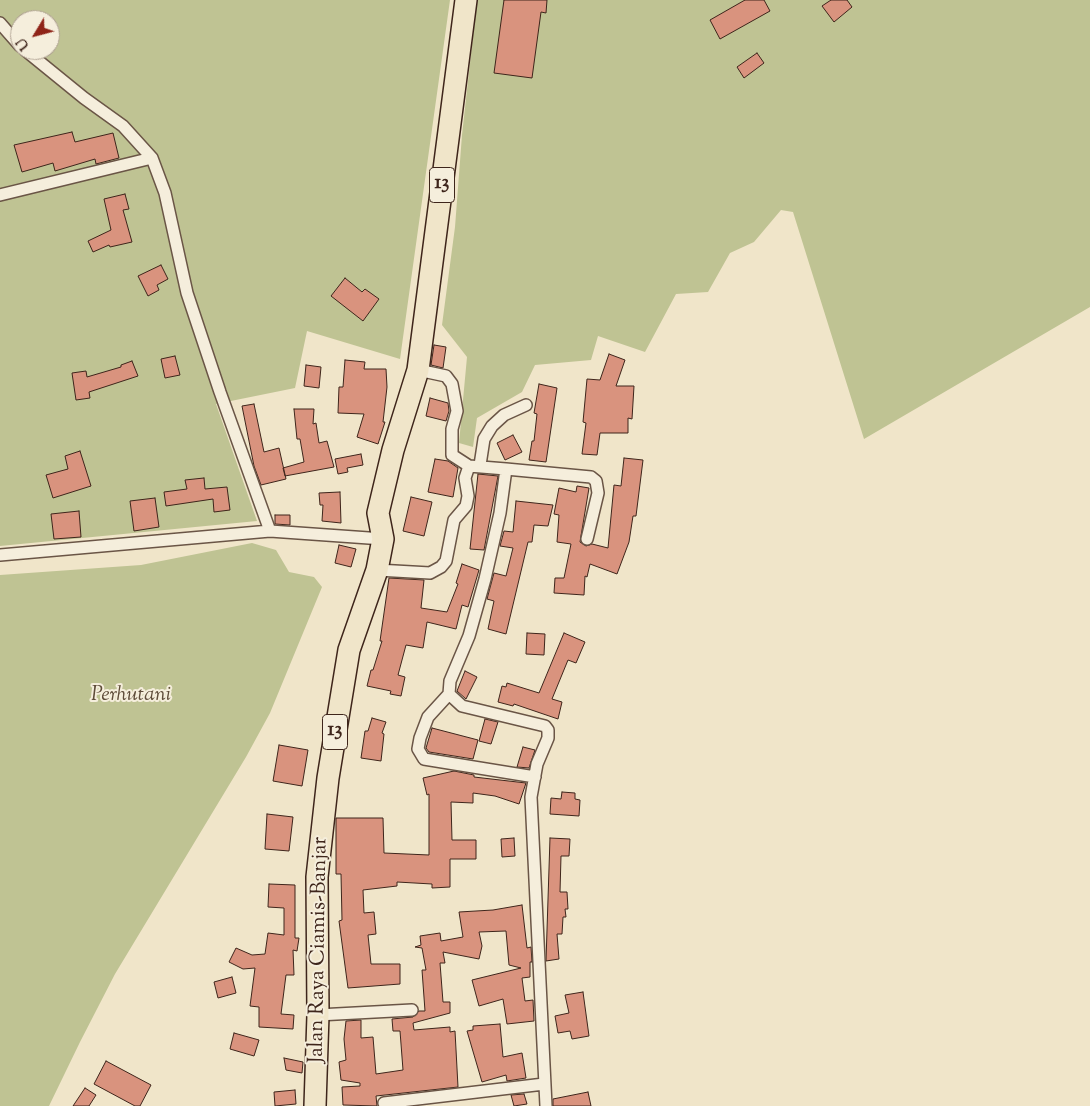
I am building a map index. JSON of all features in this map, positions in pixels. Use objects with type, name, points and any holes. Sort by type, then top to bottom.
[{"type":"highway","name":"Jalan Raya Ciamis-Banjar","points":[[315,1106],[318,1015],[317,877],[328,778],[349,650],[377,570],[383,539],[378,513],[393,450],[418,370],[466,0]]},
{"type":"street","points":[[0,23],[10,34]]},
{"type":"street","points":[[37,60],[63,82],[123,126],[152,158],[165,193],[188,293],[220,392],[270,532]]},
{"type":"street","points":[[0,195],[152,158]]},
{"type":"street","points":[[418,370],[446,376],[452,384],[457,411],[452,429],[450,452],[460,462],[475,466],[591,477],[596,482],[598,493],[588,539]]},
{"type":"street","points":[[377,570],[430,573],[441,568],[446,560],[454,520],[466,506],[468,496],[466,478],[475,466],[484,439],[492,426],[504,415],[526,405]]},
{"type":"street","points":[[506,469],[500,513],[485,580],[469,636],[450,682],[449,694],[428,717],[418,749],[424,759],[535,777]]},
{"type":"street","points":[[0,556],[270,532],[383,539]]},
{"type":"street","points":[[449,694],[462,706],[545,726],[548,738],[539,756],[532,798],[546,1106]]},
{"type":"street","points":[[318,1015],[412,1010]]},
{"type":"street","points":[[384,1103],[544,1084]]},
{"type":"green space","points":[[0,0],[450,0],[400,359],[307,331],[295,388],[216,404],[257,521],[0,546]]},
{"type":"green space","points":[[477,0],[1090,0],[1090,307],[864,439],[793,212],[781,210],[754,242],[730,253],[708,292],[676,294],[645,352],[598,336],[591,360],[535,365],[522,392],[477,418],[473,447],[459,443],[467,357],[442,325],[455,227],[462,135]]},
{"type":"green space","name":"Perhutani","points":[[252,543],[276,550],[289,572],[314,577],[322,587],[270,713],[246,757],[115,974],[49,1106],[0,1106],[0,575],[141,565]]},
{"type":"building","points":[[504,0],[547,0],[546,13],[541,12],[532,78],[494,73]]},
{"type":"building","points":[[745,0],[764,0],[770,11],[720,39],[710,20]]},
{"type":"building","points":[[831,0],[847,0],[852,7],[834,22],[822,6]]},
{"type":"building","points":[[757,53],[764,63],[744,78],[737,67]]},
{"type":"building","points":[[72,132],[75,142],[113,133],[119,158],[96,164],[95,159],[55,171],[53,163],[22,172],[14,145]]},
{"type":"building","points":[[125,194],[129,209],[123,210],[132,242],[110,247],[109,245],[93,252],[88,241],[111,230],[104,199]]},
{"type":"building","points":[[161,265],[168,279],[157,285],[159,290],[148,296],[138,276]]},
{"type":"building","points":[[345,278],[362,292],[365,289],[379,299],[363,321],[331,296]]},
{"type":"building","points":[[434,345],[446,347],[443,368],[431,365]]},
{"type":"building","points":[[609,354],[625,360],[616,386],[634,386],[632,419],[628,418],[628,433],[600,433],[597,455],[582,454],[586,423],[583,422],[587,379],[600,380]]},
{"type":"building","points":[[175,356],[180,375],[165,378],[161,359]]},
{"type":"building","points":[[345,360],[365,362],[364,369],[386,369],[387,387],[383,422],[385,422],[378,444],[357,437],[364,414],[338,413],[339,387],[343,387]]},
{"type":"building","points":[[132,361],[138,376],[89,392],[90,398],[76,400],[72,373],[86,371],[87,377],[121,367],[121,365]]},
{"type":"building","points":[[306,365],[321,367],[319,388],[304,386]]},
{"type":"building","points":[[539,384],[557,388],[546,462],[529,460],[532,441],[534,441],[537,414],[534,413]]},
{"type":"building","points":[[430,398],[448,403],[449,411],[446,421],[426,416]]},
{"type":"building","points":[[254,404],[264,452],[279,448],[286,479],[261,485],[254,466],[242,406]]},
{"type":"building","points":[[294,409],[314,409],[313,424],[316,423],[319,443],[327,441],[334,467],[285,476],[283,468],[304,462],[300,439],[297,439]]},
{"type":"building","points":[[513,435],[522,452],[505,460],[497,443]]},
{"type":"building","points":[[80,451],[91,486],[53,498],[46,475],[68,469],[65,456]]},
{"type":"building","points":[[361,454],[363,465],[347,468],[348,472],[338,474],[335,459]]},
{"type":"building","points":[[624,458],[643,460],[636,516],[633,516],[629,542],[617,574],[590,564],[587,577],[585,576],[584,595],[554,593],[555,578],[564,578],[571,544],[557,542],[559,515],[554,514],[559,488],[576,492],[577,486],[589,488],[580,542],[586,546],[592,544],[608,548],[614,485],[621,486]]},
{"type":"building","points":[[435,459],[448,461],[458,468],[453,497],[428,492]]},
{"type":"building","points":[[478,474],[498,476],[484,550],[470,549]]},
{"type":"building","points":[[204,478],[205,489],[227,487],[230,510],[214,512],[213,499],[166,506],[164,492],[187,489],[185,480]]},
{"type":"building","points":[[340,492],[341,523],[322,521],[323,505],[320,505],[319,493]]},
{"type":"building","points":[[411,497],[432,502],[424,536],[403,531]]},
{"type":"building","points":[[155,498],[159,527],[134,531],[130,501]]},
{"type":"building","points":[[516,501],[553,505],[548,526],[534,525],[532,542],[528,542],[506,634],[488,629],[494,601],[487,599],[494,573],[506,576],[513,548],[500,546],[504,531],[513,532]]},
{"type":"building","points":[[79,511],[81,537],[54,539],[51,514]]},
{"type":"building","points":[[275,515],[290,515],[290,525],[275,524]]},
{"type":"building","points":[[339,545],[356,549],[351,567],[335,563]]},
{"type":"building","points":[[462,564],[479,570],[468,607],[462,605],[456,629],[427,622],[423,648],[406,645],[398,675],[405,677],[401,696],[390,694],[391,691],[367,686],[382,641],[380,641],[389,578],[424,580],[421,608],[447,612],[458,584],[456,583]]},
{"type":"building","points":[[527,633],[545,634],[544,655],[526,654]]},
{"type":"building","points":[[564,633],[585,642],[576,663],[568,660],[552,699],[562,702],[558,719],[514,704],[513,706],[498,702],[502,686],[506,687],[507,683],[539,693]]},
{"type":"building","points":[[465,671],[477,677],[466,699],[457,691]]},
{"type":"building","points":[[372,718],[386,722],[382,733],[384,734],[381,761],[361,758],[365,731],[368,731]]},
{"type":"building","points":[[485,719],[498,722],[491,744],[479,741]]},
{"type":"building","points":[[432,728],[478,740],[473,759],[429,752],[426,748]]},
{"type":"building","points":[[279,745],[308,750],[302,786],[273,781]]},
{"type":"building","points":[[523,747],[535,750],[529,768],[517,767]]},
{"type":"building","points":[[454,771],[474,775],[474,777],[526,783],[519,804],[495,796],[473,793],[473,803],[451,802],[452,840],[476,840],[476,859],[450,859],[450,887],[432,888],[432,884],[397,882],[397,886],[363,890],[364,913],[374,912],[376,934],[368,935],[371,964],[400,964],[400,984],[348,988],[339,921],[342,920],[341,874],[336,874],[336,818],[383,818],[384,853],[429,855],[429,794],[427,795],[423,778]]},
{"type":"building","points":[[562,792],[575,793],[575,799],[580,800],[579,816],[550,814],[551,798],[561,799]]},
{"type":"building","points":[[267,814],[293,817],[289,851],[265,849]]},
{"type":"building","points":[[514,838],[515,856],[502,857],[501,839]]},
{"type":"building","points":[[550,838],[570,839],[569,856],[561,856],[560,892],[567,892],[568,909],[565,909],[566,917],[563,917],[562,934],[557,934],[559,959],[546,961]]},
{"type":"building","points":[[269,884],[295,885],[295,938],[299,938],[297,951],[293,950],[294,975],[286,975],[281,1014],[294,1015],[293,1029],[259,1027],[259,1007],[250,1006],[255,968],[243,969],[229,962],[236,948],[252,955],[265,954],[268,933],[284,935],[284,908],[268,907]]},
{"type":"building","points":[[522,905],[527,948],[531,947],[532,962],[530,962],[530,977],[522,978],[525,1001],[533,1000],[534,1021],[507,1024],[503,999],[479,1006],[472,980],[521,968],[509,965],[506,931],[479,932],[482,946],[479,959],[443,952],[445,963],[440,963],[443,1002],[450,1002],[450,1013],[413,1023],[414,1030],[450,1027],[450,1032],[455,1031],[458,1087],[376,1096],[377,1106],[343,1105],[342,1087],[360,1086],[360,1083],[341,1080],[339,1062],[346,1060],[344,1039],[346,1021],[361,1020],[361,1038],[373,1037],[376,1074],[403,1070],[400,1031],[393,1031],[392,1019],[413,1017],[419,1011],[425,1011],[422,970],[426,970],[422,948],[415,947],[421,945],[420,936],[440,933],[441,941],[463,937],[459,912],[493,910]]},
{"type":"building","points":[[232,977],[236,993],[218,998],[214,982]]},
{"type":"building","points":[[583,992],[589,1036],[572,1039],[570,1031],[558,1033],[555,1016],[569,1013],[565,995]]},
{"type":"building","points":[[500,1024],[503,1057],[522,1053],[526,1078],[507,1081],[506,1075],[482,1082],[467,1031],[473,1030],[473,1026]]},
{"type":"building","points":[[234,1033],[259,1040],[254,1056],[230,1049]]},
{"type":"building","points":[[284,1058],[303,1062],[302,1073],[286,1070]]},
{"type":"building","points":[[106,1061],[151,1085],[140,1106],[135,1106],[94,1084]]},
{"type":"building","points":[[85,1088],[96,1095],[89,1106],[73,1106]]},
{"type":"building","points":[[295,1090],[296,1104],[275,1106],[274,1092]]},
{"type":"building","points":[[588,1092],[591,1106],[553,1106],[553,1099]]},
{"type":"building","points":[[524,1094],[527,1104],[514,1106],[511,1095]]}]
